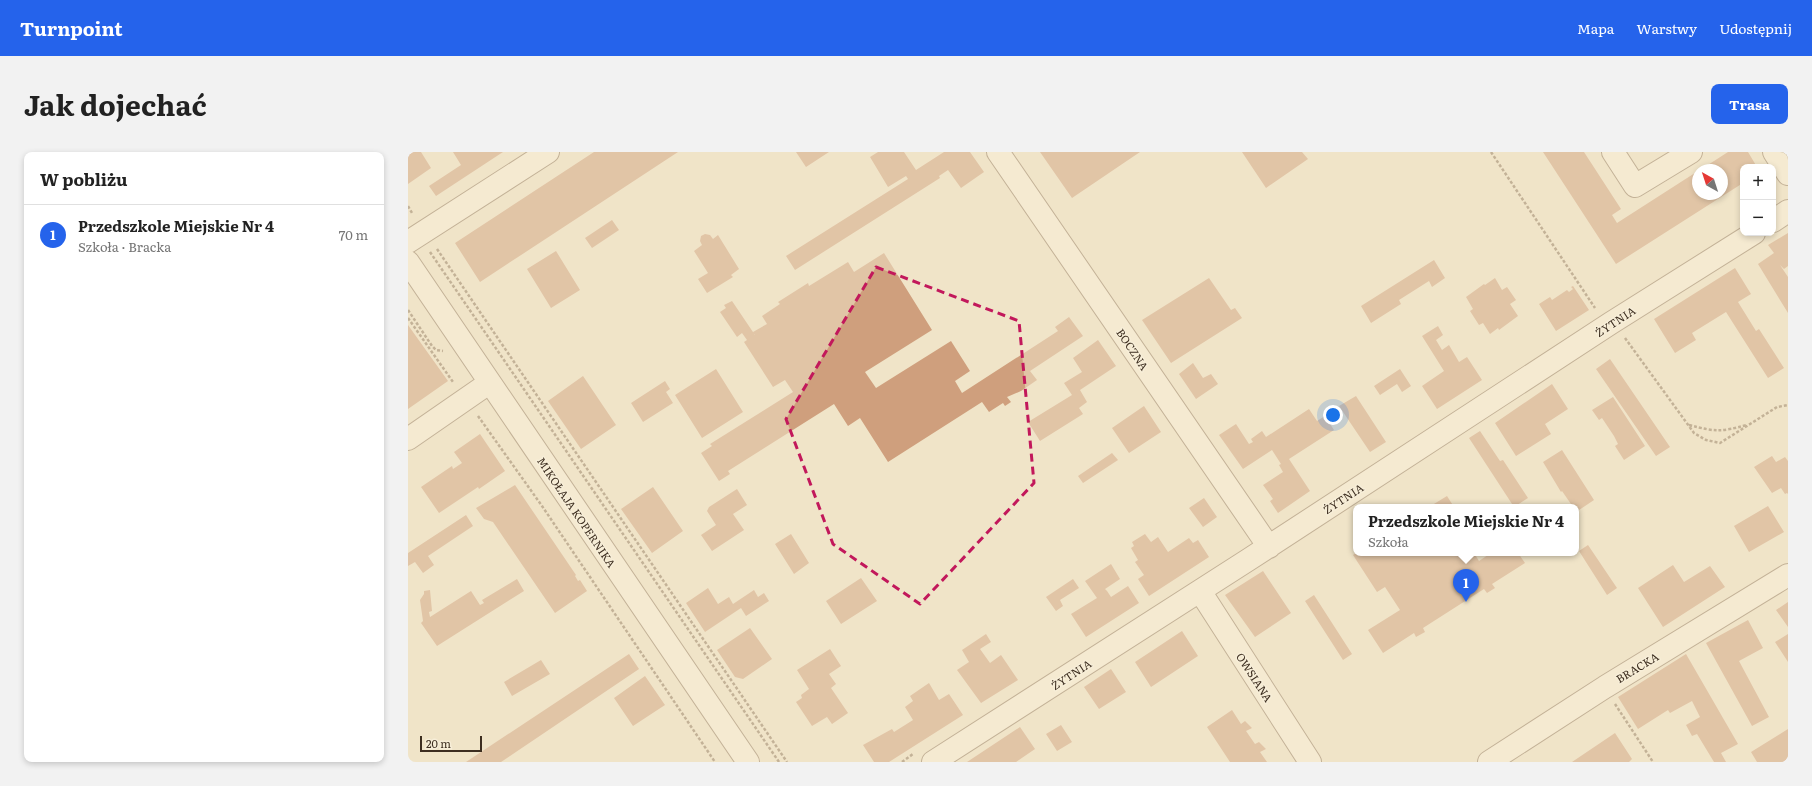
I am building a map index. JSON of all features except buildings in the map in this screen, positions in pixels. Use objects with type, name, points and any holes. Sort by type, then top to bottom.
[{"type":"street","points":[[417,236],[548,152]]},
{"type":"street","name":"BOCZNA","points":[[998,152],[1269,547]]},
{"type":"street","points":[[1613,152],[1635,186],[1691,152]]},
{"type":"street","points":[[1774,152],[1788,174]]},
{"type":"street","points":[[1776,219],[1788,211]]},
{"type":"street","name":"ŻYTNIA","points":[[924,758],[1200,591],[1611,323],[1749,236]]},
{"type":"street","name":"MIKOŁAJA KOPERNIKA","points":[[408,262],[748,762]]},
{"type":"street","points":[[408,439],[489,383]]},
{"type":"street","name":"BRACKA","points":[[1489,762],[1605,687],[1788,575]]},
{"type":"street","name":"OWSIANA","points":[[1200,591],[1310,762]]},
{"type":"path","points":[[1491,152],[1598,314],[1611,323],[1627,340],[1694,433],[1706,440],[1720,443],[1777,407],[1788,405]]},
{"type":"path","points":[[408,206],[417,236],[779,762]]},
{"type":"path","points":[[417,236],[787,762]]},
{"type":"path","points":[[408,318],[454,383],[447,387]]},
{"type":"path","points":[[476,412],[542,506],[716,762]]},
{"type":"path","points":[[1689,425],[1712,431],[1724,431],[1749,424]]},
{"type":"path","points":[[1605,687],[1653,762]]},
{"type":"path","points":[[902,762],[924,758]]},
{"type":"highlighted area","points":[[876,267],[1019,321],[1034,483],[920,604],[833,544],[786,419]]},
{"type":"place","name":"Przedszkole Miejskie Nr 4","points":[[1466,602]]}]
